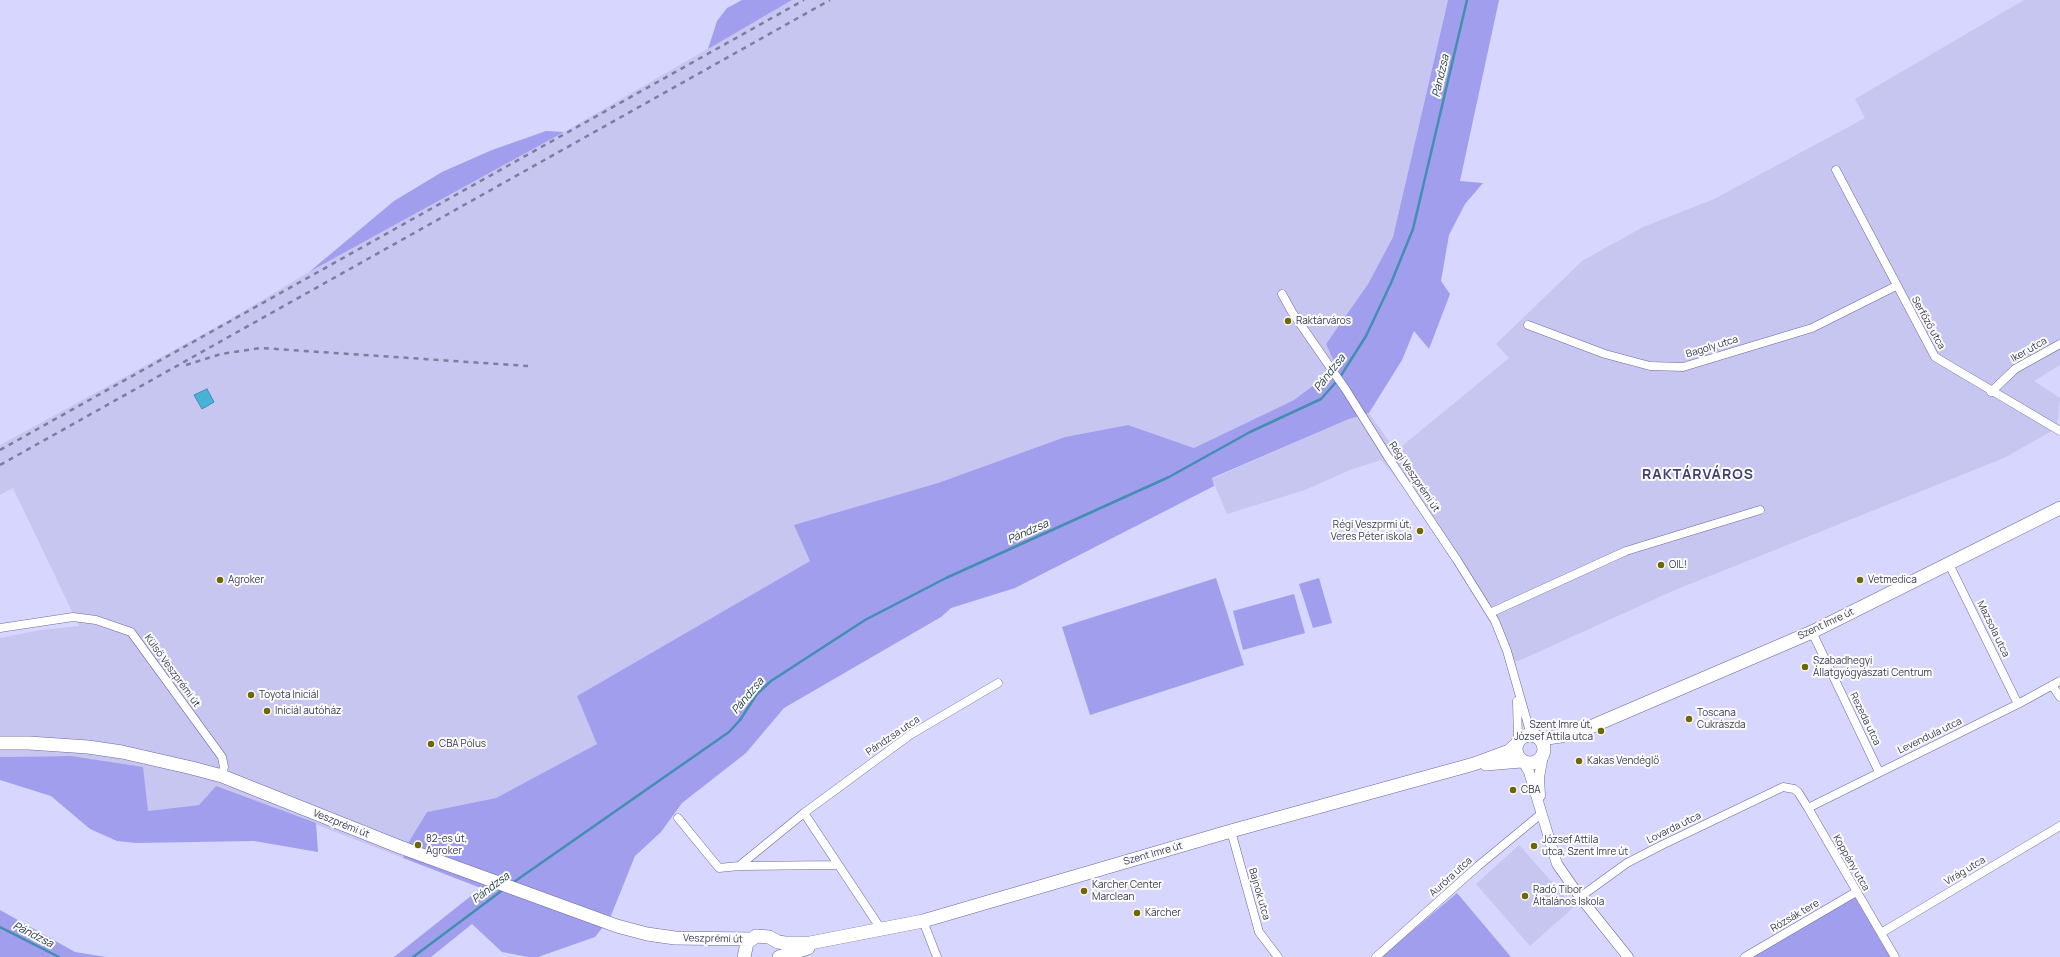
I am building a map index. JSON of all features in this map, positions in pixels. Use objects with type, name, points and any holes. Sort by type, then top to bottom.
[{"type":"main road","name":"Szent Imre út","points":[[1535,737],[1561,736],[1588,728],[1812,632],[2060,508]]},
{"type":"main road","name":"Szent Imre út","points":[[1543,754],[1588,728]]},
{"type":"main road","points":[[1525,736],[1535,737],[1544,744],[1543,754],[1533,763],[1523,762],[1516,753],[1517,743],[1525,736]]},
{"type":"main road","name":"Veszprémi út","points":[[0,743],[58,744],[122,752],[222,776],[400,847],[498,884],[617,926],[646,934],[675,938],[750,939],[762,935],[773,939]]},
{"type":"main road","name":"Szent Imre út","points":[[773,939],[778,942],[793,944],[830,940],[923,921],[1231,831],[1474,764],[1509,751],[1517,743]]},
{"type":"main road","name":"Szent Imre út","points":[[1474,764],[1523,762]]},
{"type":"main road","name":"Veszprémi út","points":[[675,938],[695,944],[730,946],[741,952],[744,957]]},
{"type":"main road","points":[[744,957],[745,947],[750,939]]},
{"type":"main road","points":[[773,939],[779,948],[779,957]]},
{"type":"main road","name":"Szent Imre út","points":[[779,957],[830,940]]},
{"type":"street","name":"Serfőző utca","points":[[1836,170],[1896,286],[1935,357],[1991,392],[2060,431]]},
{"type":"street","name":"Bagoly utca","points":[[1528,325],[1605,354],[1650,366],[1683,367],[1812,328],[1896,286]]},
{"type":"street","name":"Régi Veszprémi út","points":[[1282,294],[1292,312],[1346,390],[1490,613],[1507,651],[1514,679],[1535,737]]},
{"type":"street","name":"Iker utca","points":[[1991,392],[2015,369],[2060,344]]},
{"type":"street","points":[[1490,613],[1626,551],[1760,510]]},
{"type":"street","name":"Mazsola utca","points":[[1949,564],[2018,704]]},
{"type":"street","name":"Külső Veszprémi út","points":[[0,628],[73,617],[96,620],[131,632],[222,757],[224,766],[222,776]]},
{"type":"street","name":"Rezeda utca","points":[[1812,632],[1879,772]]},
{"type":"street","name":"Régi Veszprémi út","points":[[1514,679],[1519,726],[1517,743]]},
{"type":"street","name":"Levendula utca","points":[[1808,808],[2018,704],[2060,681]]},
{"type":"street","name":"Pándzsa utca","points":[[739,866],[804,813],[910,735],[998,683]]},
{"type":"street","points":[[2052,685],[2060,697]]},
{"type":"street","points":[[1541,814],[1539,777],[1543,754]]},
{"type":"street","points":[[1523,762],[1557,864],[1580,897],[1628,957]]},
{"type":"street","name":"Koppány utca","points":[[1784,787],[1798,792],[1895,957]]},
{"type":"street","name":"Lovarda utca","points":[[1580,897],[1627,863],[1784,787]]},
{"type":"street","points":[[804,813],[881,929]]},
{"type":"street","name":"Auróra utca","points":[[1376,957],[1478,866],[1541,814]]},
{"type":"street","points":[[678,818],[719,868],[739,866],[838,865]]},
{"type":"street","name":"Virág utca","points":[[1881,933],[2060,826]]},
{"type":"street","name":"Bajnok utca","points":[[1231,831],[1259,932],[1278,957]]},
{"type":"street","name":"Rózsák tere","points":[[1745,957],[1856,892]]},
{"type":"street","points":[[923,921],[937,957]]},
{"type":"shaded area","points":[[742,0],[792,0],[708,49],[717,21],[727,8]]},
{"type":"shaded area","points":[[792,0],[1448,0],[1393,237],[1368,284],[1326,344],[1335,364],[1318,382],[1294,400],[1194,448],[1128,425],[1065,437],[938,483],[795,525],[810,561],[577,696],[598,744],[496,798],[427,812],[408,843],[403,858],[216,786],[199,805],[148,811],[71,756],[0,757],[0,638],[40,630],[79,626],[13,488],[0,495],[0,445],[227,321],[309,272],[564,132]]},
{"type":"shaded area","points":[[1448,0],[1499,0],[1460,181],[1483,183],[1465,204],[1449,235],[1441,281],[1450,294],[1429,349],[1414,331],[1402,360],[1369,413],[1349,419],[1212,478],[1214,486],[1015,588],[951,608],[941,617],[784,708],[746,753],[682,803],[661,832],[635,856],[610,918],[595,937],[538,957],[528,957],[502,952],[472,924],[431,957],[394,957],[481,888],[403,858],[408,843],[427,812],[496,798],[597,744],[577,696],[810,561],[794,525],[938,483],[1065,437],[1128,425],[1194,448],[1294,400],[1318,382],[1335,364],[1326,344],[1368,284],[1393,237]]},
{"type":"shaded area","points":[[2024,0],[2060,0],[2060,365],[2034,381],[2060,398],[2057,428],[2004,458],[1675,590],[1523,659],[1510,663],[1495,621],[1427,514],[1381,460],[1350,470],[1305,490],[1227,514],[1212,479],[1349,419],[1369,413],[1396,451],[1509,358],[1496,344],[1582,261],[1643,227],[1714,199],[1865,118],[1855,99]]},
{"type":"shaded area","points":[[546,131],[564,132],[309,272],[394,201],[442,172],[492,150]]},
{"type":"shaded area","points":[[207,389],[214,402],[202,409],[194,395]]},
{"type":"shaded area","points":[[1216,578],[1244,665],[1090,715],[1062,627]]},
{"type":"shaded area","points":[[1319,578],[1332,623],[1313,628],[1299,584]]},
{"type":"shaded area","points":[[1294,594],[1305,633],[1243,650],[1233,611]]},
{"type":"shaded area","points":[[71,756],[143,767],[148,811],[199,805],[216,786],[316,823],[318,852],[254,841],[136,843],[117,841],[90,829],[51,796],[0,780],[0,757]]},
{"type":"shaded area","name":"Radó Tibor Általános Iskola","points":[[1519,845],[1574,907],[1530,946],[1476,884]]},
{"type":"shaded area","points":[[1457,893],[1511,957],[1381,957]]},
{"type":"shaded area","points":[[1855,897],[1890,957],[1753,957]]},
{"type":"shaded area","points":[[0,910],[75,952],[106,957],[0,957]]},
{"type":"waterway","name":"Pándzsa","points":[[1340,377],[1366,336],[1391,283],[1413,229],[1467,0]]},
{"type":"waterway","name":"Pándzsa","points":[[511,884],[729,732],[740,720],[757,694],[771,681],[865,620],[946,578],[1169,477],[1250,432],[1321,399],[1337,381]]},
{"type":"waterway","name":"Pándzsa","points":[[413,957],[504,889]]},
{"type":"waterway","name":"Pándzsa","points":[[0,927],[59,957]]},
{"type":"railway","points":[[0,450],[804,0]]},
{"type":"railway","points":[[0,465],[830,0]]},
{"type":"railway","points":[[186,365],[221,354],[261,348],[528,366]]},
{"type":"place","name":"Raktárváros","points":[[1288,321]]},
{"type":"place","name":"Régi Veszprmi út, Veres Péter iskola","points":[[1420,531]]},
{"type":"place","name":"OIL!","points":[[1661,565]]},
{"type":"place","name":"Agroker","points":[[220,580]]},
{"type":"place","name":"Vetmedica","points":[[1860,580]]},
{"type":"place","name":"Szabadhegyi Állatgyógyászati Centrum","points":[[1805,667]]},
{"type":"place","name":"Toyota Iniciál","points":[[251,695]]},
{"type":"place","name":"Iniciál autóház","points":[[267,711]]},
{"type":"place","name":"Toscana Cukrászda","points":[[1689,719]]},
{"type":"place","name":"Szent Imre út, József Attila utca","points":[[1601,731]]},
{"type":"place","name":"CBA Pólus","points":[[431,744]]},
{"type":"place","name":"Kakas Vendéglő","points":[[1579,761]]},
{"type":"place","name":"CBA","points":[[1513,790]]},
{"type":"place","name":"82-es út, Agroker","points":[[418,845]]},
{"type":"place","name":"József Attila utca, Szent Imre út","points":[[1534,846]]},
{"type":"place","name":"Karcher Center Marclean","points":[[1084,891]]},
{"type":"place","name":"Radó Tibor Általános Iskola","points":[[1525,896]]},
{"type":"place","name":"Kärcher","points":[[1137,913]]},
{"type":"district","name":"RAKTÁRVÁROS","points":[[1698,475]]}]
